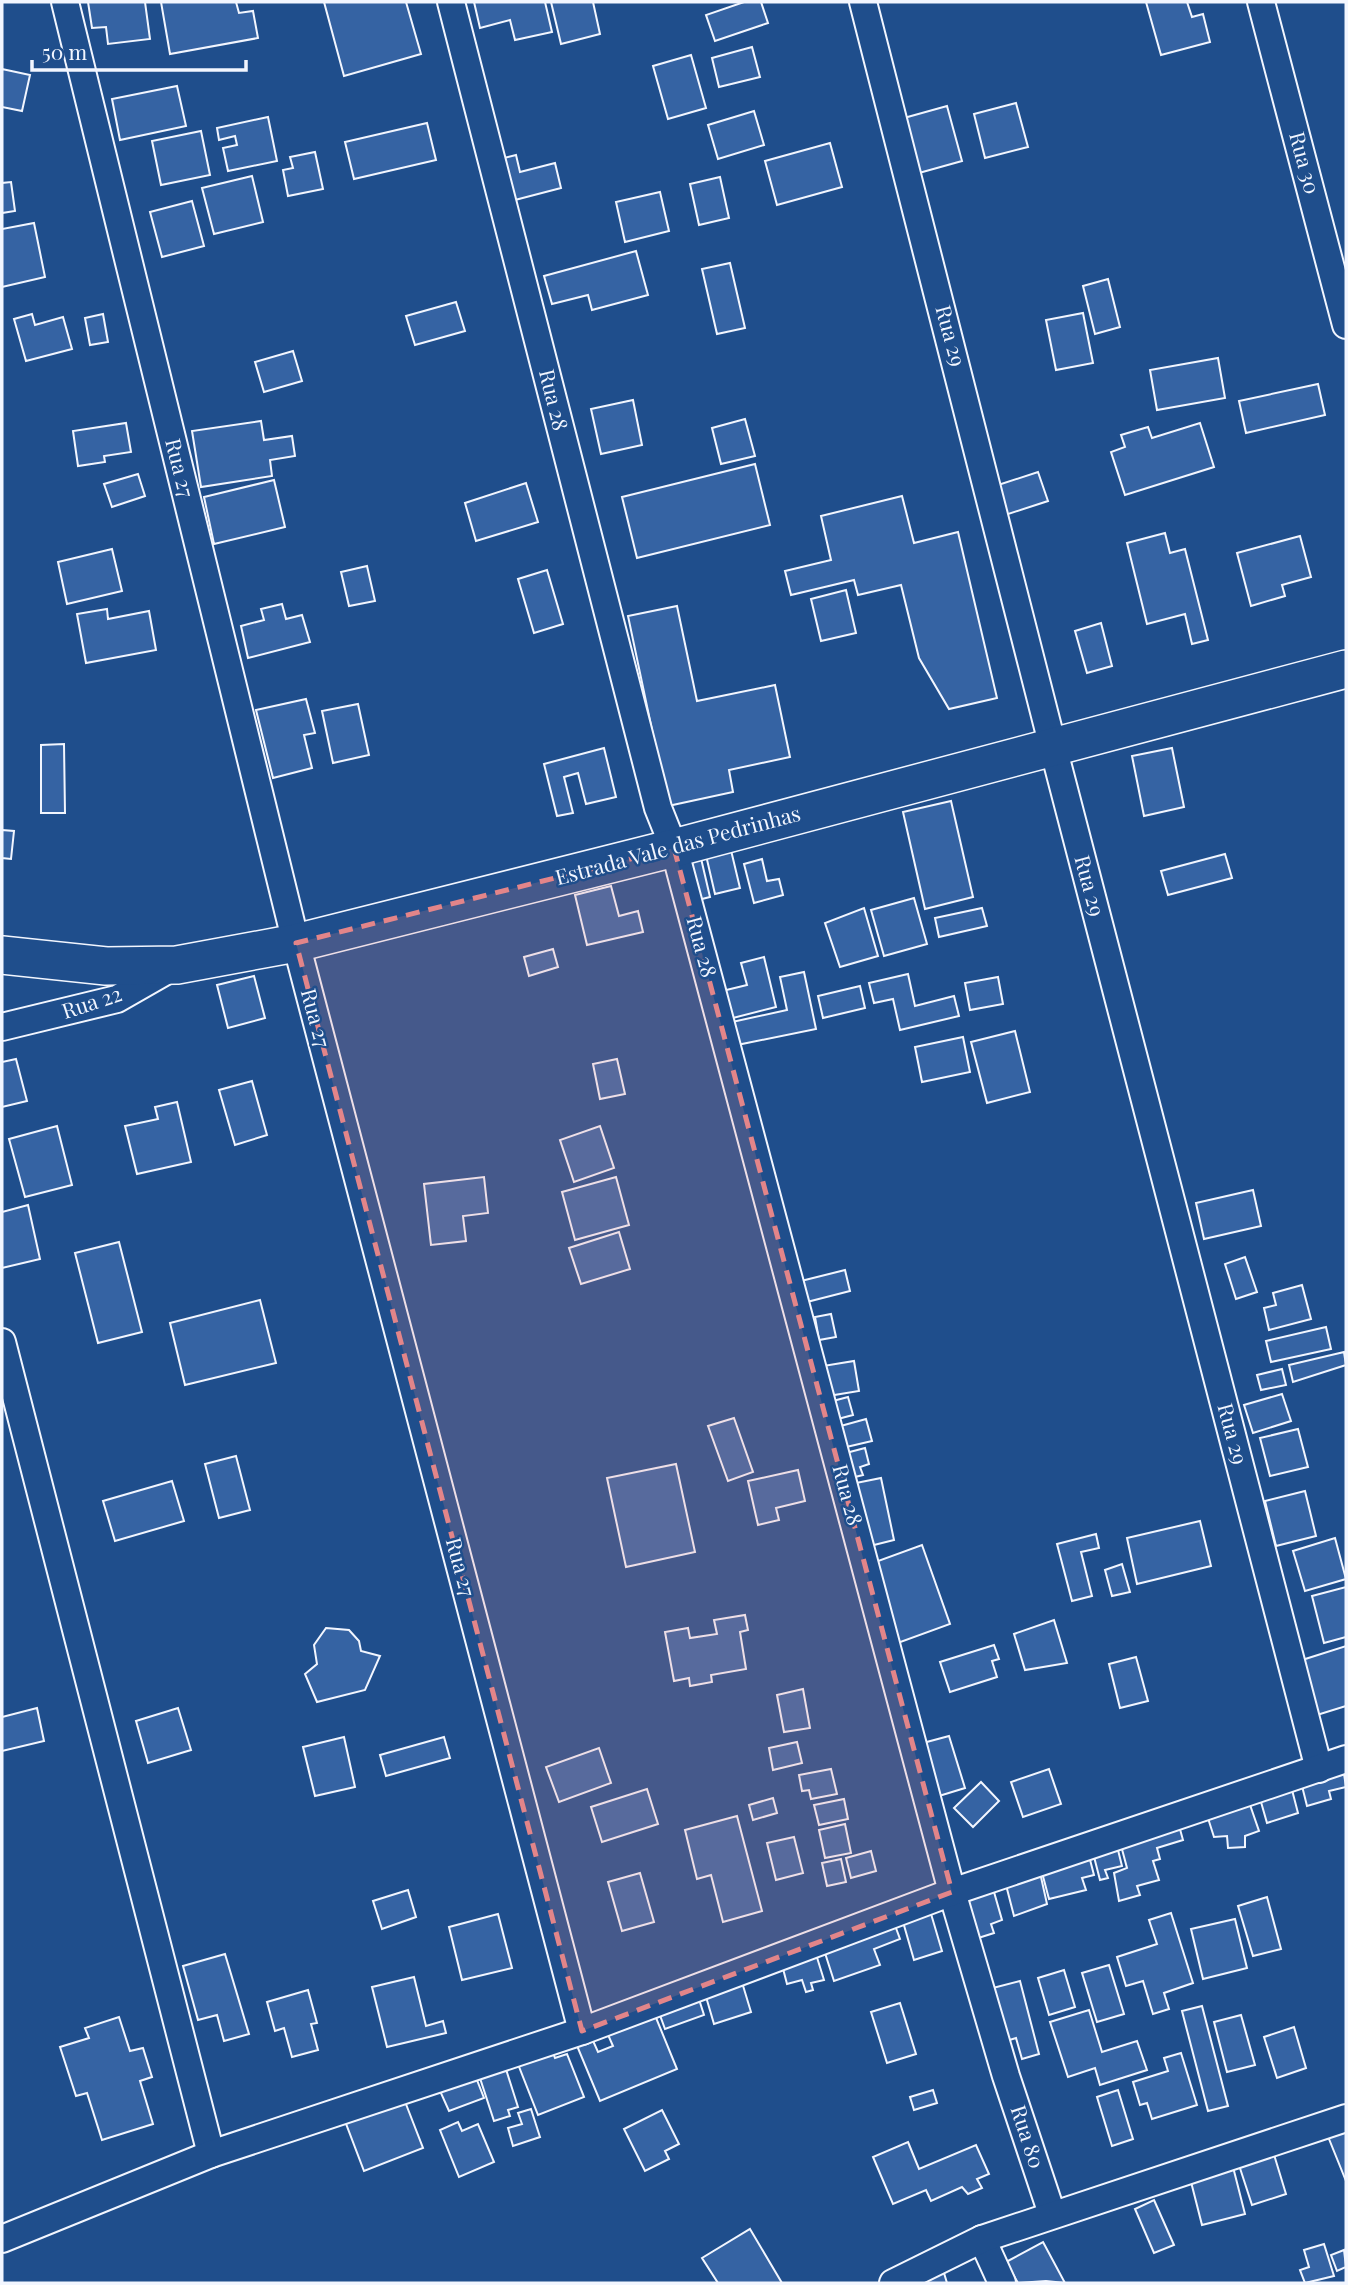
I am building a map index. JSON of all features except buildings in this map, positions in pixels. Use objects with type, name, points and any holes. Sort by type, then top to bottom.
[{"type":"main road","name":"Estrada Vale das Pedrinhas","points":[[2,955],[106,966],[177,965],[296,943],[674,848],[1346,669]]},
{"type":"street","name":"Rua 27","points":[[65,2],[296,943],[582,2031]]},
{"type":"street","name":"Rua 28","points":[[451,2],[659,808],[674,848],[952,1892]]},
{"type":"street","name":"Rua 29","points":[[863,2],[1053,747],[1319,1769]]},
{"type":"street","name":"Rua 30","points":[[1261,2],[1346,325]]},
{"type":"street","name":"Rua 22","points":[[2,1027],[117,999],[177,965]]},
{"type":"street","points":[[2,1342],[211,2154]]},
{"type":"street","points":[[2,2239],[211,2154],[582,2031],[952,1892],[1346,1759]]},
{"type":"street","name":"Rua 80","points":[[952,1892],[1006,2076],[1052,2214]]},
{"type":"street","points":[[893,2283],[982,2239],[1346,2118]]},
{"type":"street","points":[[982,2239],[1002,2283]]},
{"type":"highlighted area","points":[[674,848],[952,1892],[582,2031],[296,943]]}]
